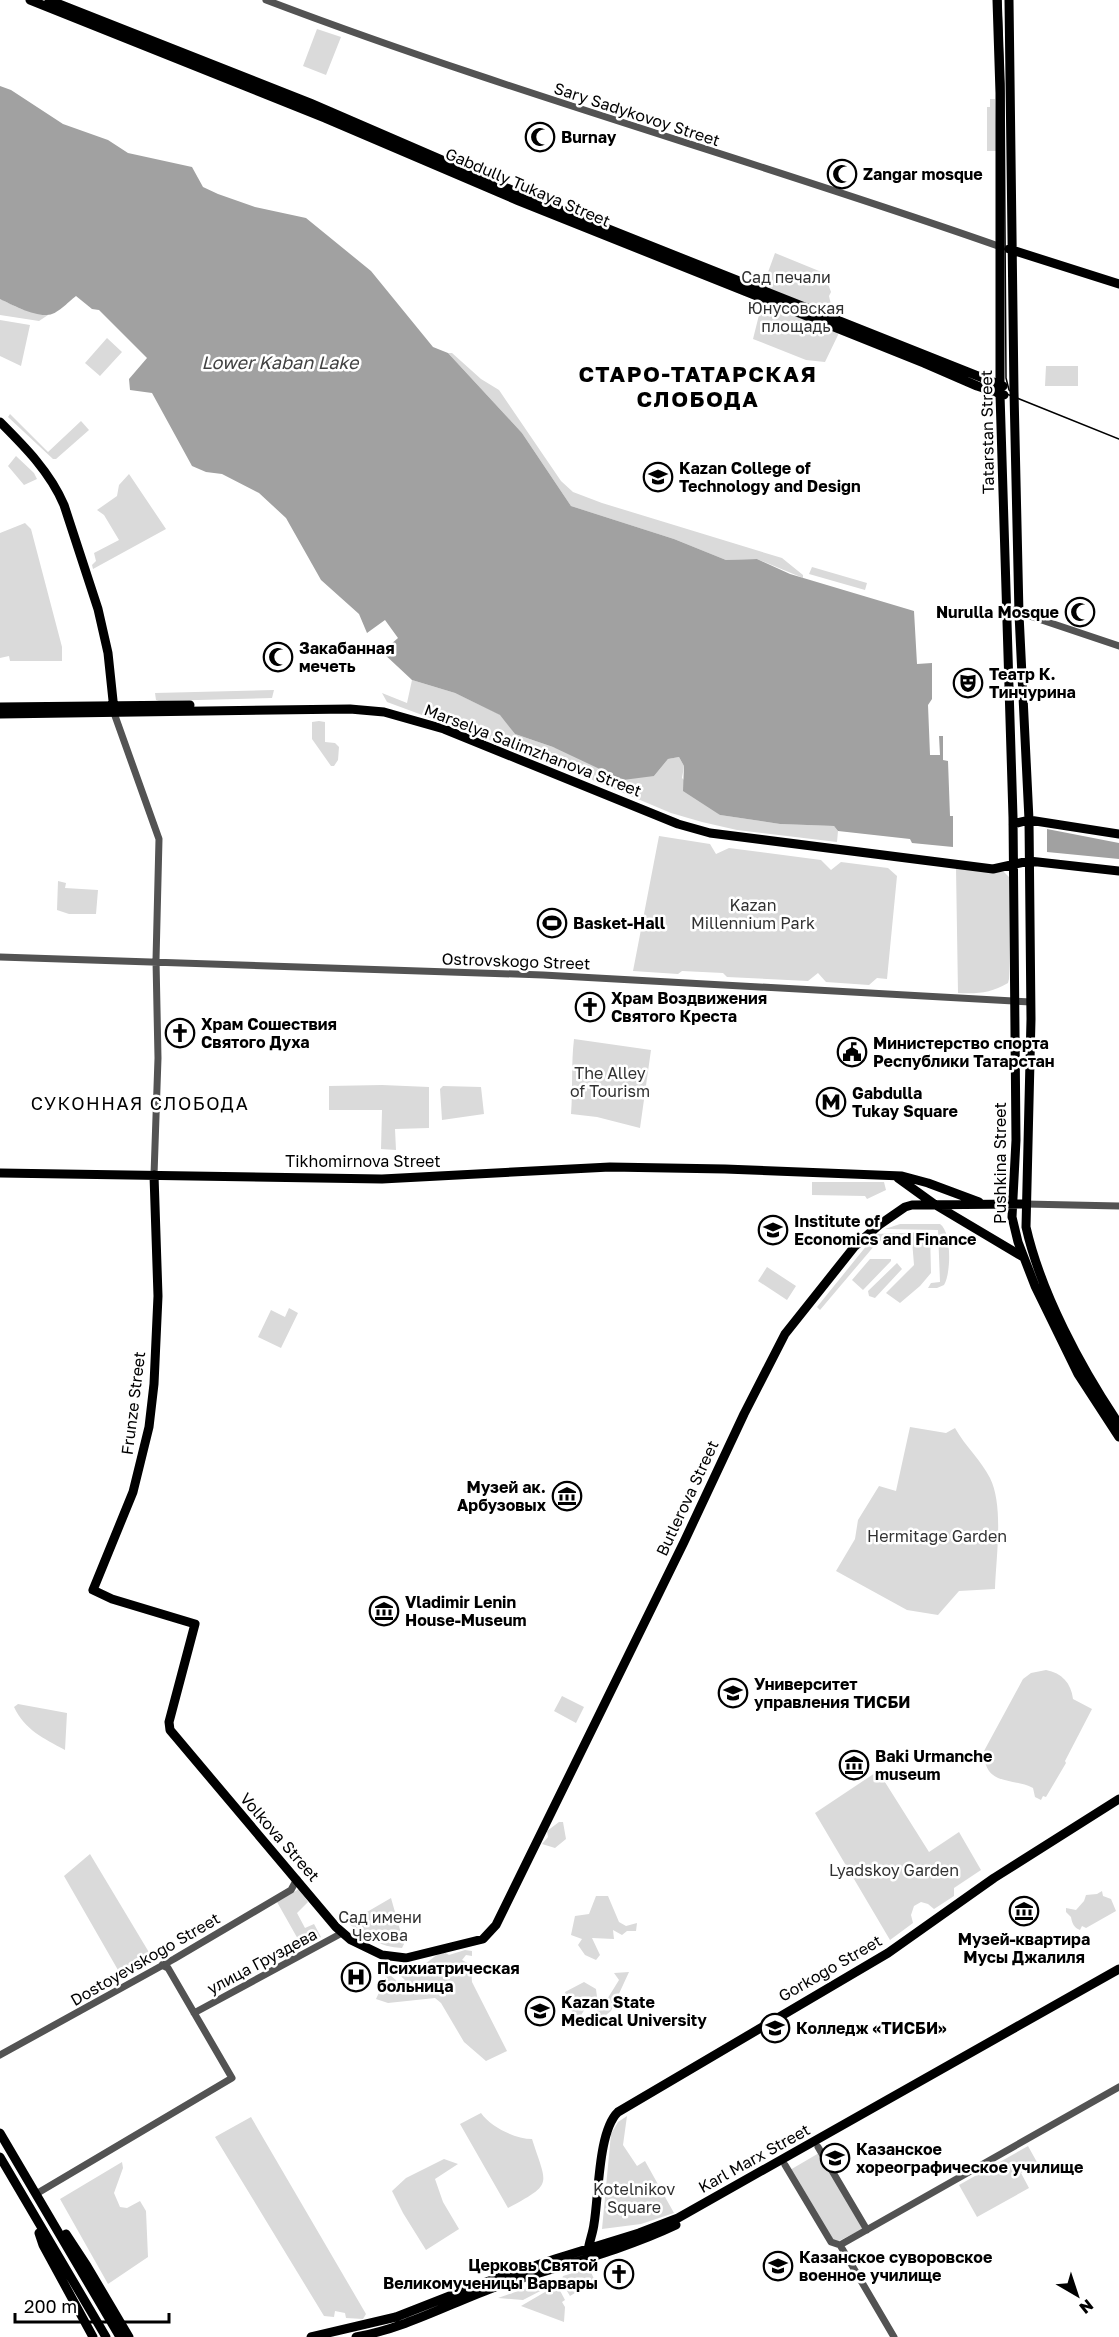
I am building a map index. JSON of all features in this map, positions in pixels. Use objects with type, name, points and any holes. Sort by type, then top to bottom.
[{"type":"main road","name":"Gabdully Tukaya Street","points":[[30,0],[307,110],[529,205],[949,375],[1000,390]]},
{"type":"main road","name":"Gabdully Tukaya Street","points":[[49,0],[310,103],[523,195],[1014,395]]},
{"type":"main road","name":"Tatarstan Street","points":[[997,0],[1000,93],[1000,390],[1014,864]]},
{"type":"main road","name":"Tatarstan Street","points":[[1009,0],[1019,614],[1029,861]]},
{"type":"main road","points":[[1001,247],[1119,284]]},
{"type":"main road","points":[[0,422],[40,464],[64,505],[98,609],[108,653],[113,709],[0,707]]},
{"type":"main road","name":"Marselya Salimzhanova Street","points":[[0,714],[113,709],[340,709],[384,712],[444,729],[693,829],[804,846],[983,868],[997,869],[1029,861],[1119,871]]},
{"type":"main road","points":[[1013,824],[1029,820],[1119,834]]},
{"type":"main road","name":"Pushkina Street","points":[[1029,861],[1031,1002],[1026,1227],[1030,1248],[1048,1292],[1088,1377],[1119,1424]]},
{"type":"main road","name":"Pushkina Street","points":[[1014,864],[1016,1140],[1013,1226],[1023,1257],[1078,1374],[1119,1437]]},
{"type":"main road","name":"Tikhomirnova Street","points":[[0,1173],[382,1179],[610,1167],[725,1169],[897,1178],[928,1183],[987,1204]]},
{"type":"main road","name":"Frunze Street","points":[[154,1175],[158,1296],[154,1384],[148,1427],[133,1492],[93,1590],[112,1599],[195,1624]]},
{"type":"main road","points":[[897,1178],[934,1204],[1023,1257]]},
{"type":"main road","points":[[897,1178],[908,1190],[905,1207]]},
{"type":"main road","name":"Butlerova Street","points":[[483,1939],[496,1925],[785,1334],[855,1246],[867,1234],[905,1207],[934,1204],[1025,1204]]},
{"type":"main road","name":"Volkova Street","points":[[195,1624],[169,1722],[170,1730],[342,1933],[369,1949],[394,1958],[416,1956],[483,1939]]},
{"type":"main road","name":"Gorkogo Street","points":[[588,2254],[594,2226],[604,2140],[608,2125],[618,2112],[888,1953],[999,1875],[1119,1799]]},
{"type":"main road","name":"Karl Marx Street","points":[[356,2337],[401,2325],[678,2218],[1119,1969]]},
{"type":"main road","name":"Karl Marx Street","points":[[310,2337],[396,2317],[490,2281],[642,2241],[681,2223],[818,2147],[1119,1975]]},
{"type":"main road","points":[[0,2133],[120,2337]]},
{"type":"main road","points":[[0,2157],[106,2337]]},
{"type":"main road","points":[[35,2219],[43,2245],[93,2337]]},
{"type":"main road","points":[[52,2220],[75,2246],[129,2337]]},
{"type":"street","name":"Sary Sadykovoy Street","points":[[266,0],[354,33],[573,107],[1001,247]]},
{"type":"street","points":[[1006,608],[1119,646]]},
{"type":"street","points":[[113,709],[159,838],[156,960],[158,1058],[154,1175]]},
{"type":"street","name":"Ostrovskogo Street","points":[[0,957],[156,960],[333,969],[638,979],[1031,1002]]},
{"type":"street","points":[[1025,1204],[1119,1206]]},
{"type":"street","name":"Dostoyevskogo Street","points":[[0,2055],[291,1890],[297,1879]]},
{"type":"street","name":"улица Груздева","points":[[194,2013],[342,1933]]},
{"type":"street","points":[[36,2194],[232,2078],[168,1968],[162,1965]]},
{"type":"street","points":[[840,2245],[1119,2087]]},
{"type":"street","points":[[818,2147],[867,2230]]},
{"type":"street","points":[[785,2165],[831,2242],[840,2245],[894,2337]]},
{"type":"green space","points":[[317,29],[341,37],[326,75],[303,66]]},
{"type":"green space","points":[[990,99],[995,99],[997,151],[987,151],[987,107],[990,107]]},
{"type":"green space","name":"Юнусовская площадь","points":[[775,253],[824,273],[831,292],[829,296],[838,335],[825,362],[806,360],[753,339],[766,287],[763,286]]},
{"type":"green space","points":[[0,299],[21,309],[48,315],[39,321],[0,315]]},
{"type":"green space","points":[[0,320],[30,325],[21,366],[0,356]]},
{"type":"green space","points":[[107,338],[122,352],[100,376],[85,363]]},
{"type":"green space","points":[[448,353],[452,353],[481,379],[499,390],[561,481],[573,492],[782,558],[803,575],[803,578],[757,559],[726,560],[674,539],[571,506],[522,433]]},
{"type":"green space","points":[[1046,366],[1078,366],[1078,386],[1045,386]]},
{"type":"green space","points":[[10,414],[48,452],[81,421],[89,430],[56,459],[53,459],[8,417]]},
{"type":"green space","points":[[16,456],[34,473],[37,479],[24,485],[8,466]]},
{"type":"green space","points":[[129,474],[166,529],[93,569],[92,565],[96,561],[94,553],[119,540],[104,515],[97,510],[117,496],[119,485]]},
{"type":"green space","points":[[25,523],[31,529],[62,647],[62,661],[10,661],[9,656],[0,658],[0,533]]},
{"type":"green space","points":[[812,567],[867,583],[865,590],[809,574]]},
{"type":"green space","points":[[412,680],[455,693],[501,715],[515,734],[553,747],[654,776],[668,759],[679,757],[684,766],[682,778],[720,815],[780,824],[834,826],[838,831],[837,842],[737,830],[671,813],[557,765],[387,702],[382,693],[407,703]]},
{"type":"green space","points":[[274,690],[272,698],[159,701],[156,700],[155,693]]},
{"type":"green space","points":[[312,722],[325,722],[325,742],[335,743],[339,747],[338,760],[334,766],[331,766],[312,739]]},
{"type":"green space","name":"Kazan Millennium Park","points":[[659,836],[710,844],[716,854],[729,848],[821,860],[831,870],[841,862],[888,868],[897,876],[887,979],[877,978],[869,985],[826,982],[818,973],[808,981],[727,977],[723,973],[682,971],[678,974],[633,971]]},
{"type":"green space","points":[[956,868],[1004,872],[1009,877],[1009,979],[1008,983],[990,991],[958,993]]},
{"type":"green space","points":[[58,881],[66,883],[65,888],[98,890],[96,914],[69,914],[57,910]]},
{"type":"green space","name":"The Alley of Tourism","points":[[574,1039],[651,1050],[640,1128],[597,1117],[571,1114]]},
{"type":"green space","points":[[329,1086],[429,1087],[429,1128],[395,1129],[396,1150],[381,1149],[382,1110],[329,1110]]},
{"type":"green space","points":[[443,1086],[481,1087],[484,1114],[442,1120],[440,1089]]},
{"type":"green space","points":[[812,1182],[884,1182],[886,1190],[867,1199],[865,1196],[812,1195]]},
{"type":"green space","points":[[900,1224],[940,1224],[944,1228],[949,1253],[948,1272],[944,1285],[928,1288],[931,1283],[940,1282],[938,1230],[885,1229]]},
{"type":"green space","points":[[930,1232],[931,1273],[900,1303],[886,1293],[914,1265],[912,1240],[881,1241],[875,1245],[820,1310],[817,1307],[876,1234]]},
{"type":"green space","points":[[870,1259],[891,1259],[891,1261],[863,1290],[852,1280]]},
{"type":"green space","points":[[897,1263],[902,1269],[875,1298],[869,1296],[868,1291]]},
{"type":"green space","points":[[767,1267],[796,1286],[787,1300],[758,1281]]},
{"type":"green space","points":[[289,1308],[298,1313],[281,1348],[258,1337],[271,1310],[285,1317]]},
{"type":"green space","name":"Hermitage Garden","points":[[910,1427],[946,1433],[955,1428],[990,1478],[997,1503],[995,1589],[959,1591],[938,1615],[907,1610],[836,1571],[855,1539],[858,1520],[879,1486],[896,1491]]},
{"type":"green space","points":[[1046,1670],[1061,1676],[1068,1684],[1073,1699],[1092,1709],[1066,1763],[1046,1797],[1043,1796],[1041,1800],[1035,1797],[1033,1788],[994,1776],[985,1762],[984,1751],[1023,1679],[1031,1673]]},
{"type":"green space","points":[[562,1696],[584,1707],[576,1723],[554,1711]]},
{"type":"green space","points":[[18,1704],[67,1713],[65,1750],[29,1728],[14,1707]]},
{"type":"green space","name":"Lyadskoy Garden","points":[[878,1771],[929,1852],[959,1832],[981,1870],[954,1888],[954,1896],[934,1909],[921,1902],[914,1906],[911,1915],[913,1923],[890,1940],[815,1813]]},
{"type":"green space","points":[[559,1822],[563,1822],[566,1839],[555,1848],[542,1844],[548,1837],[547,1831]]},
{"type":"green space","points":[[90,1854],[153,1959],[122,1977],[64,1876]]},
{"type":"green space","points":[[299,1889],[308,1902],[297,1913],[305,1928],[314,1924],[321,1937],[303,1948],[277,1902]]},
{"type":"green space","points":[[1102,1891],[1103,1896],[1111,1899],[1116,1911],[1086,1928],[1082,1926],[1080,1930],[1076,1928],[1066,1908],[1076,1910],[1086,1895]]},
{"type":"green space","points":[[596,1896],[608,1896],[619,1922],[626,1926],[637,1923],[636,1931],[627,1931],[622,1935],[613,1930],[614,1939],[592,1938],[600,1955],[596,1960],[585,1955],[578,1945],[582,1939],[571,1935],[575,1916],[589,1914]]},
{"type":"green space","name":"Сад имени Чехова","points":[[391,1898],[404,1944],[402,1948],[387,1946],[373,1940],[348,1923]]},
{"type":"green space","points":[[465,1950],[472,1951],[472,1956],[466,1955],[462,1960],[471,1965],[472,1982],[507,2051],[486,2061],[464,2042],[441,2003],[435,1998],[388,2003],[376,1999],[388,1973],[400,1984],[405,1980],[394,1970],[404,1966],[421,1967],[442,1951],[449,1955]]},
{"type":"green space","points":[[629,1972],[611,2011],[601,2019],[600,2030],[592,2021],[598,2008],[589,2002],[577,2022],[565,1992],[584,1982],[596,1989],[597,1997],[606,2001],[619,1980],[614,1973]]},
{"type":"green space","points":[[481,2113],[504,2131],[518,2137],[532,2139],[541,2166],[543,2182],[540,2188],[508,2208],[460,2124]]},
{"type":"green space","name":"Kotelnikov Square","points":[[627,2116],[623,2145],[637,2166],[645,2161],[674,2213],[641,2224],[602,2229],[611,2134],[618,2122]]},
{"type":"green space","points":[[251,2117],[366,2314],[363,2319],[346,2318],[345,2313],[335,2311],[334,2317],[324,2316],[215,2137]]},
{"type":"green space","points":[[1028,2146],[1038,2164],[1021,2173],[1029,2188],[977,2217],[959,2185]]},
{"type":"green space","points":[[819,2153],[862,2225],[862,2229],[839,2241],[834,2241],[790,2170]]},
{"type":"green space","points":[[444,2159],[458,2164],[435,2179],[443,2202],[459,2229],[426,2250],[392,2191],[406,2178]]},
{"type":"green space","points":[[122,2162],[123,2168],[114,2193],[120,2207],[127,2208],[140,2201],[146,2211],[148,2257],[108,2284],[60,2199]]},
{"type":"green space","points":[[589,2268],[595,2281],[570,2296],[561,2281],[563,2276]]},
{"type":"green space","points":[[553,2279],[552,2285],[523,2300],[498,2298]]},
{"type":"green space","points":[[557,2285],[565,2300],[562,2302],[565,2307],[564,2322],[521,2306]]},
{"type":"water","name":"Lower Kaban Lake","points":[[0,86],[11,90],[63,124],[108,140],[128,153],[192,167],[203,187],[218,194],[255,207],[306,218],[371,271],[433,347],[448,353],[522,433],[571,506],[674,539],[726,560],[757,559],[790,574],[914,611],[917,664],[932,663],[932,699],[928,705],[930,755],[940,755],[939,736],[943,736],[943,760],[948,761],[950,816],[953,816],[953,847],[912,843],[910,839],[838,831],[834,826],[780,824],[720,815],[683,791],[684,766],[679,757],[668,759],[654,776],[623,780],[553,747],[515,734],[500,715],[455,693],[412,680],[382,652],[398,638],[385,620],[367,633],[359,614],[321,580],[286,518],[259,493],[222,474],[206,472],[192,466],[152,393],[130,390],[129,379],[147,358],[99,310],[92,309],[76,296],[58,311],[47,315],[30,312],[0,299]]},
{"type":"water","points":[[1047,829],[1119,843],[1119,859],[1047,852]]},
{"type":"tram line","points":[[38,0],[319,113],[521,199],[1119,439]]},
{"type":"tram line","points":[[1001,0],[1004,83],[1006,378],[1009,390],[1017,397]]},
{"type":"place","name":"Burnay","points":[[540,137]]},
{"type":"place","name":"Zangar mosque","points":[[842,174]]},
{"type":"place","name":"Kazan College of Technology and Design","points":[[658,477]]},
{"type":"place","name":"Nurulla Mosque","points":[[1080,612]]},
{"type":"place","name":"Закабанная мечеть","points":[[278,657]]},
{"type":"place","name":"Театр К. Тинчурина","points":[[968,683]]},
{"type":"place","name":"Basket-Hall","points":[[552,923]]},
{"type":"place","name":"Храм Воздвижения Святого Креста","points":[[590,1007]]},
{"type":"place","name":"Храм Сошествия Святого Духа","points":[[180,1033]]},
{"type":"place","name":"Министерство спорта Республики Татарстан","points":[[852,1052]]},
{"type":"place","name":"Gabdulla Tukay Square","points":[[831,1102]]},
{"type":"place","name":"Institute of Economics and Finance","points":[[773,1230]]},
{"type":"place","name":"Музей ак. Арбузовых","points":[[567,1496]]},
{"type":"place","name":"Vladimir Lenin House-Museum","points":[[384,1611]]},
{"type":"place","name":"Университет управления ТИСБИ","points":[[733,1693]]},
{"type":"place","name":"Baki Urmanche museum","points":[[854,1765]]},
{"type":"place","name":"Музей-квартира Мусы Джалиля","points":[[1024,1911]]},
{"type":"place","name":"Психиатрическая больница","points":[[356,1977]]},
{"type":"place","name":"Kazan State Medical University","points":[[540,2011]]},
{"type":"place","name":"Колледж «ТИСБИ»","points":[[775,2028]]},
{"type":"place","name":"Казанское хореографическое училище","points":[[835,2158]]},
{"type":"place","name":"Казанское суворовское военное училище","points":[[778,2266]]},
{"type":"place","name":"Церковь Святой Великомученицы Варвары","points":[[619,2274]]},
{"type":"district","name":"СТАРО-ТАТАРСКАЯ СЛОБОДА","points":[[698,386]]},
{"type":"district","name":"СУКОННАЯ СЛОБОДА","points":[[140,1103]]},
{"type":"park label","name":"Сад печали","points":[[786,277]]}]
